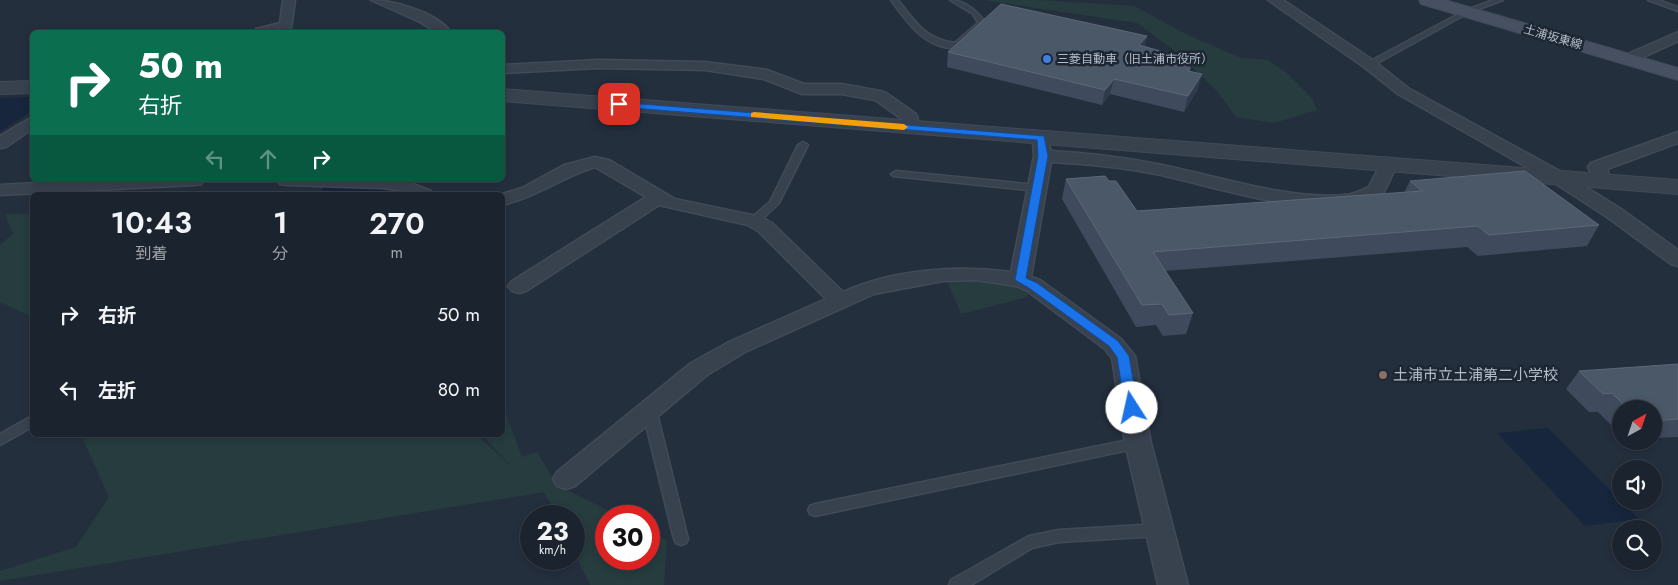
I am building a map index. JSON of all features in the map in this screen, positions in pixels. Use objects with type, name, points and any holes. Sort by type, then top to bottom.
[{"type":"main road","name":"土浦坂東線","points":[[1427,0],[1678,74]]},
{"type":"street","points":[[269,30],[286,26],[290,0]]},
{"type":"street","points":[[377,0],[425,19],[442,30]]},
{"type":"street","points":[[1274,0],[1369,64],[1403,91],[1559,178],[1674,254]]},
{"type":"street","points":[[1628,59],[1678,36]]},
{"type":"street","points":[[505,69],[598,64],[714,67],[766,75],[802,89],[841,89],[880,96],[910,117],[909,127]]},
{"type":"street","points":[[0,88],[30,87]]},
{"type":"street","points":[[505,95],[909,127],[1042,147],[1156,169],[1267,194],[1324,200],[1350,201],[1377,190],[1388,165]]},
{"type":"street","points":[[0,143],[30,123]]},
{"type":"street","points":[[1602,181],[1597,167],[1678,137]]},
{"type":"street","points":[[1042,147],[1388,165],[1678,187]]},
{"type":"street","points":[[1020,280],[1037,188],[1042,147]]},
{"type":"street","points":[[505,199],[528,192],[570,170],[595,162],[603,164],[658,198],[686,207],[725,213],[754,221],[765,227],[840,301]]},
{"type":"street","points":[[0,190],[156,182]]},
{"type":"street","points":[[354,182],[400,185],[412,192]]},
{"type":"street","points":[[518,286],[658,198]]},
{"type":"street","points":[[566,479],[699,369],[737,347],[869,288],[943,274],[976,274],[1020,280],[1033,285],[1113,344],[1123,356],[1138,444],[1172,585]]},
{"type":"lane","points":[[894,0],[925,37],[938,44],[957,46],[982,23],[975,13],[953,0]]},
{"type":"lane","points":[[1369,64],[1466,12],[1500,0]]},
{"type":"lane","points":[[1651,0],[1678,9]]},
{"type":"lane","points":[[754,221],[774,203],[803,145]]},
{"type":"lane","points":[[896,174],[1037,188]]},
{"type":"lane","points":[[649,409],[681,539]]},
{"type":"lane","points":[[0,440],[30,422]]},
{"type":"lane","points":[[816,510],[1138,444]]},
{"type":"lane","points":[[957,585],[1029,542],[1060,536],[1159,530]]},
{"type":"green space","points":[[983,0],[1039,0],[1134,6],[1188,35],[1241,58],[1268,60],[1286,72],[1312,98],[1317,110],[1274,123],[1236,117],[1216,90],[1175,51],[1137,23]]},
{"type":"green space","points":[[5,214],[30,214],[30,316],[0,302],[0,245],[13,234]]},
{"type":"green space","points":[[976,280],[1016,285],[1027,290],[1028,297],[961,314],[947,281]]},
{"type":"green space","points":[[505,411],[522,457],[537,452],[557,485],[597,505],[595,505],[595,570],[660,570],[660,536],[667,540],[664,585],[590,585],[583,570],[585,570],[585,505],[551,505],[544,492],[0,581],[0,571],[76,547],[109,497],[82,437],[479,437],[513,468],[484,437],[505,437]]},
{"type":"water","points":[[30,97],[30,112],[0,132],[0,98]]},
{"type":"water","points":[[324,184],[380,185],[411,192],[321,192]]},
{"type":"water","points":[[1548,428],[1612,492],[1612,510],[1630,510],[1639,519],[1612,520],[1612,522],[1585,526],[1497,433]]},
{"type":"building","points":[[1001,4],[1147,36],[1139,45],[1178,56],[1174,61],[1191,65],[1188,71],[1202,74],[1188,96],[1114,79],[1105,90],[948,52]]},
{"type":"building","points":[[1525,171],[1599,225],[1489,235],[1478,226],[1153,252],[1193,313],[1169,315],[1162,304],[1142,305],[1066,179],[1105,176],[1109,181],[1116,181],[1137,211],[1422,191],[1410,181]]},
{"type":"building","points":[[1678,364],[1678,419],[1662,420],[1662,400],[1619,400],[1612,393],[1603,394],[1579,371]]},
{"type":"slow traffic","points":[[754,115],[904,127]]},
{"type":"place","name":"三菱自動車（旧土浦市役所）","points":[[1047,59]]},
{"type":"place","name":"土浦市立土浦第二小学校","points":[[1383,375]]},
{"type":"route","points":[[619,104],[1041,138],[1043,156],[1020,280],[1033,285],[1113,344],[1123,356],[1132,408]]}]
